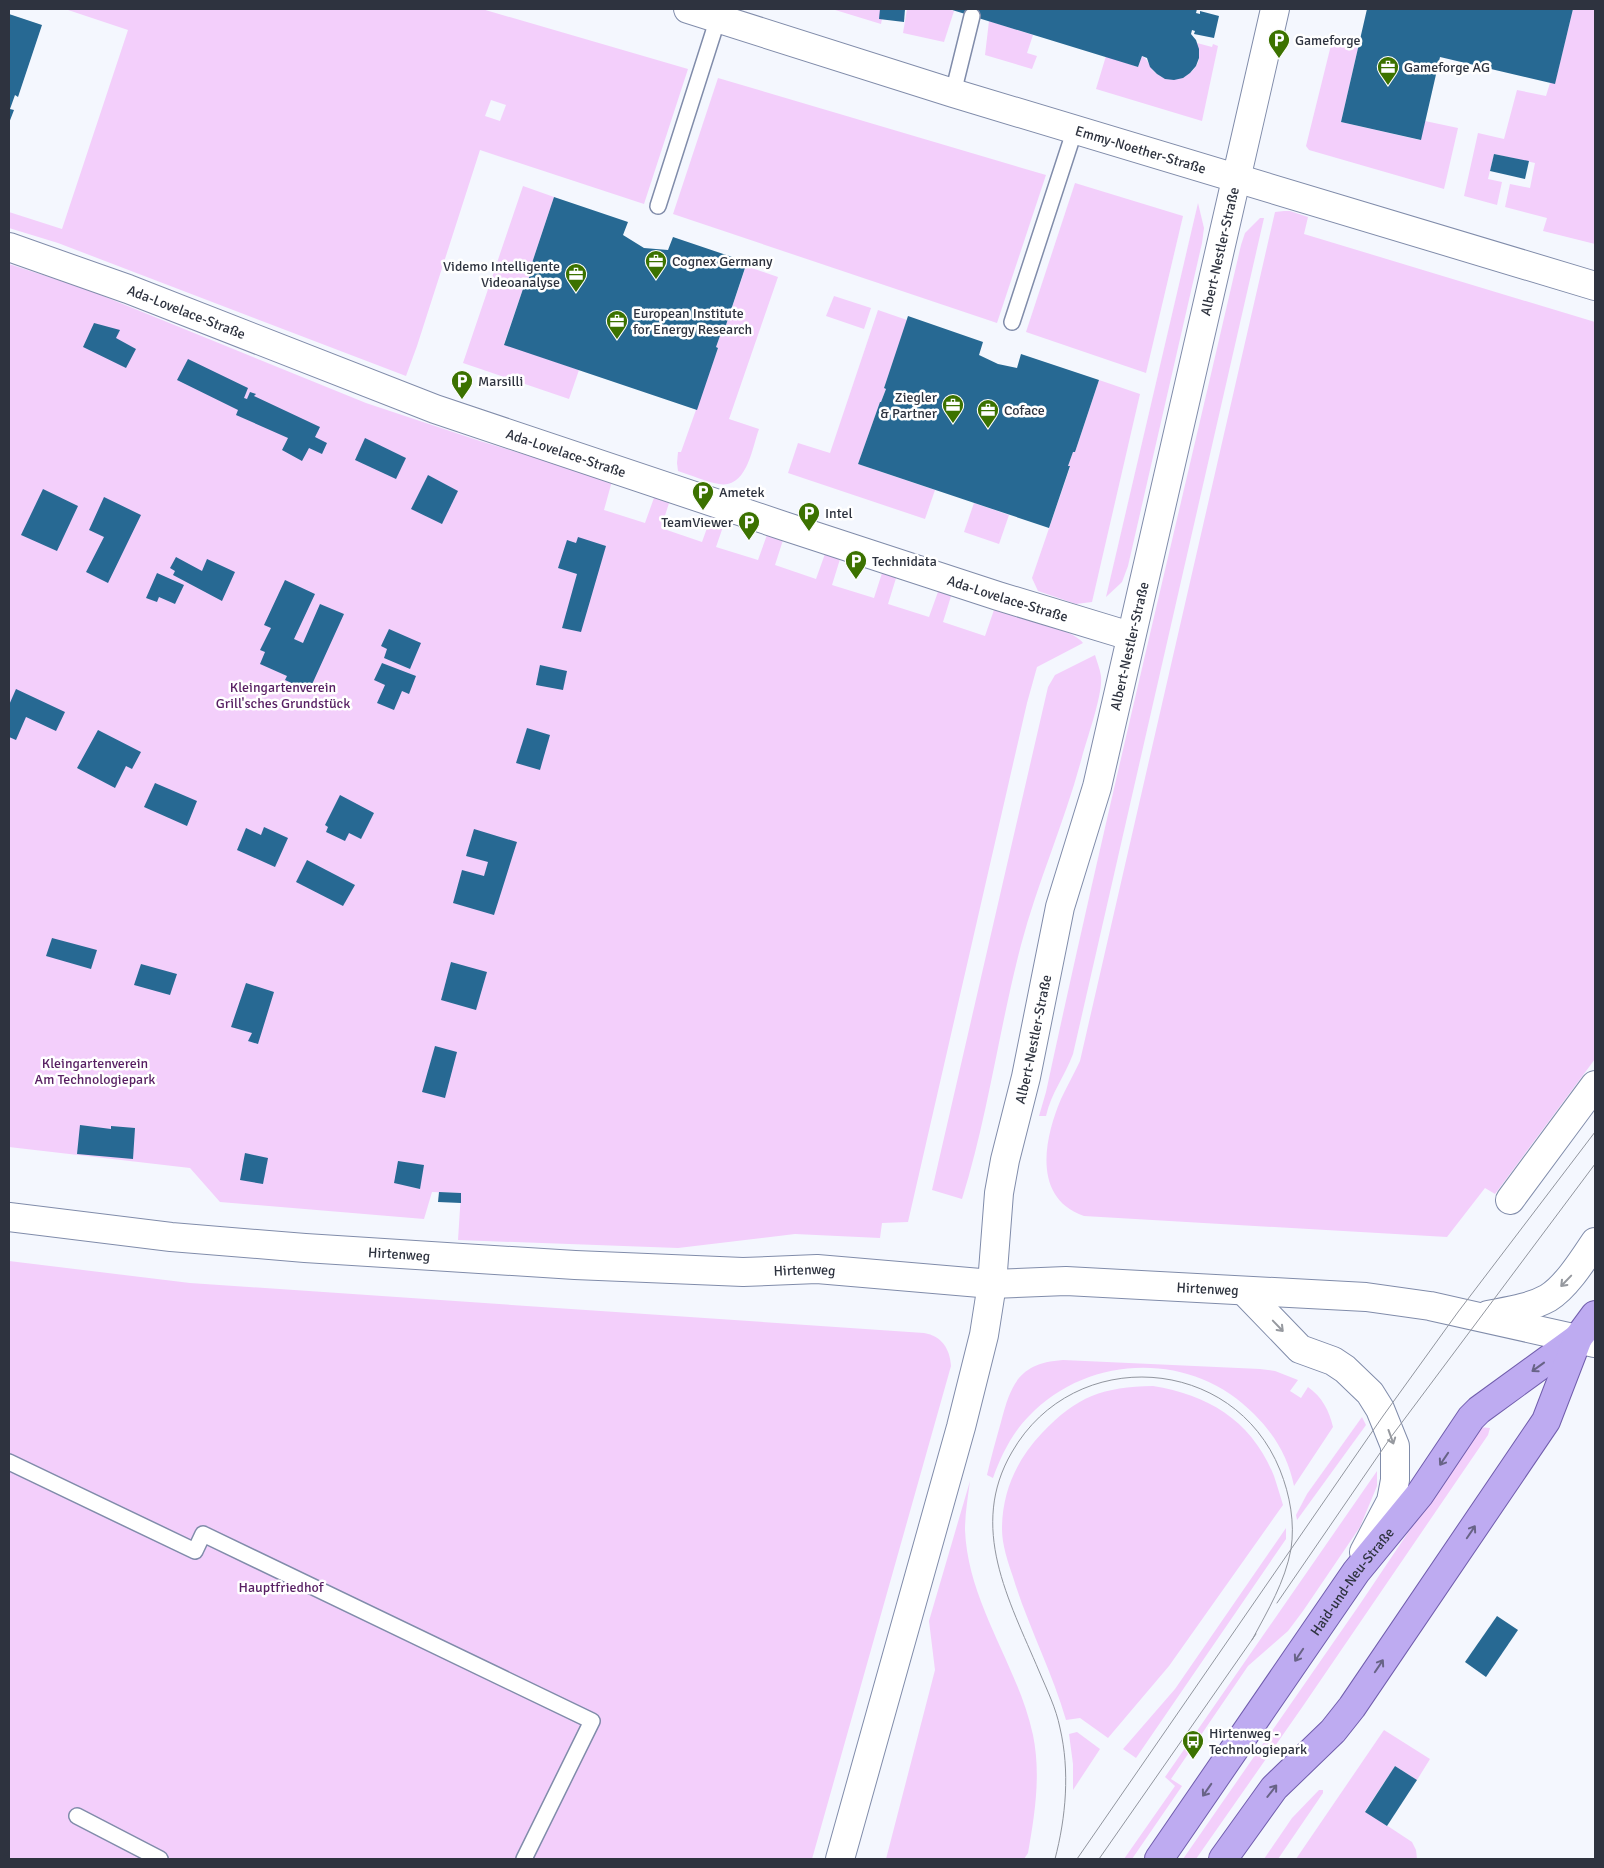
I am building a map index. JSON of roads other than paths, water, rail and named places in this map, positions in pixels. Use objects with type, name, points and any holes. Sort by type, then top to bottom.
[{"type":"main road","name":"Haid-und-Neu-Straße","points":[[1223,1859],[1274,1788],[1332,1731],[1352,1707],[1546,1422],[1587,1340],[1595,1315]]},
{"type":"main road","name":"Haid-und-Neu-Straße","points":[[1159,1859],[1356,1572],[1420,1494],[1471,1418],[1479,1410],[1587,1340]]},
{"type":"street","name":"Emmy-Noether-Straße","points":[[688,9],[953,93],[1595,286]]},
{"type":"street","name":"Albert-Nestler-Straße","points":[[840,1859],[961,1427],[984,1335],[992,1284],[999,1193],[1005,1160],[1026,1077],[1060,908],[1097,787],[1130,636],[1275,9]]},
{"type":"street","name":"Ada-Lovelace-Straße","points":[[9,247],[128,289],[435,409],[787,527],[1092,626],[1130,636]]},
{"type":"street","points":[[1510,1200],[1595,1085]]},
{"type":"street","name":"Hirtenweg","points":[[9,1217],[171,1237],[305,1248],[575,1265],[744,1272],[817,1269],[992,1284],[1066,1281],[1390,1300],[1430,1306],[1587,1340]]},
{"type":"street","points":[[1481,1317],[1524,1308],[1549,1297],[1570,1276],[1595,1242]]},
{"type":"street","points":[[1244,1291],[1300,1349],[1333,1361],[1357,1380],[1375,1400],[1395,1446],[1391,1501],[1367,1544],[1356,1572]]},
{"type":"lane","points":[[953,93],[972,16]]},
{"type":"lane","points":[[658,206],[718,18]]},
{"type":"lane","points":[[1012,322],[1075,130]]},
{"type":"lane","points":[[9,1462],[194,1551],[203,1534],[592,1721],[524,1859]]},
{"type":"lane","points":[[77,1816],[160,1859]]},
{"type":"tram line","points":[[1077,1859],[1383,1416],[1458,1312],[1595,1132]]},
{"type":"tram line","points":[[1277,1603],[1391,1437],[1595,1164]]},
{"type":"tram line","points":[[1055,1859],[1064,1810],[1066,1777],[1063,1744],[1054,1706],[1006,1590],[993,1536],[993,1508],[999,1480],[1012,1452],[1039,1417],[1074,1393],[1112,1380],[1152,1377],[1191,1385],[1227,1403],[1258,1432],[1284,1480],[1291,1509],[1292,1539],[1285,1573],[1252,1640]]},
{"type":"tram line","points":[[1099,1859],[1256,1634]]},
{"type":"place","name":"Gameforge","points":[[1279,59]]},
{"type":"place","name":"Gameforge AG","points":[[1388,86]]},
{"type":"place","name":"Cognex Germany","points":[[656,280]]},
{"type":"place","name":"Videmo Intelligente Videoanalyse","points":[[576,293]]},
{"type":"place","name":"European Institute for Energy Research","points":[[617,340]]},
{"type":"place","name":"Marsilli","points":[[462,400]]},
{"type":"place","name":"Ziegler & Partner","points":[[953,424]]},
{"type":"place","name":"Coface","points":[[988,429]]},
{"type":"place","name":"Ametek","points":[[703,511]]},
{"type":"place","name":"Intel","points":[[809,532]]},
{"type":"place","name":"TeamViewer","points":[[749,541]]},
{"type":"place","name":"Technidata","points":[[856,580]]},
{"type":"place","name":"Hirtenweg - Technologiepark","points":[[1193,1760]]},
{"type":"park label","name":"Kleingartenverein Grill'sches Grundstück","points":[[283,696]]},
{"type":"park label","name":"Kleingartenverein Am Technologiepark","points":[[95,1072]]},
{"type":"park label","name":"Hauptfriedhof","points":[[281,1587]]}]
